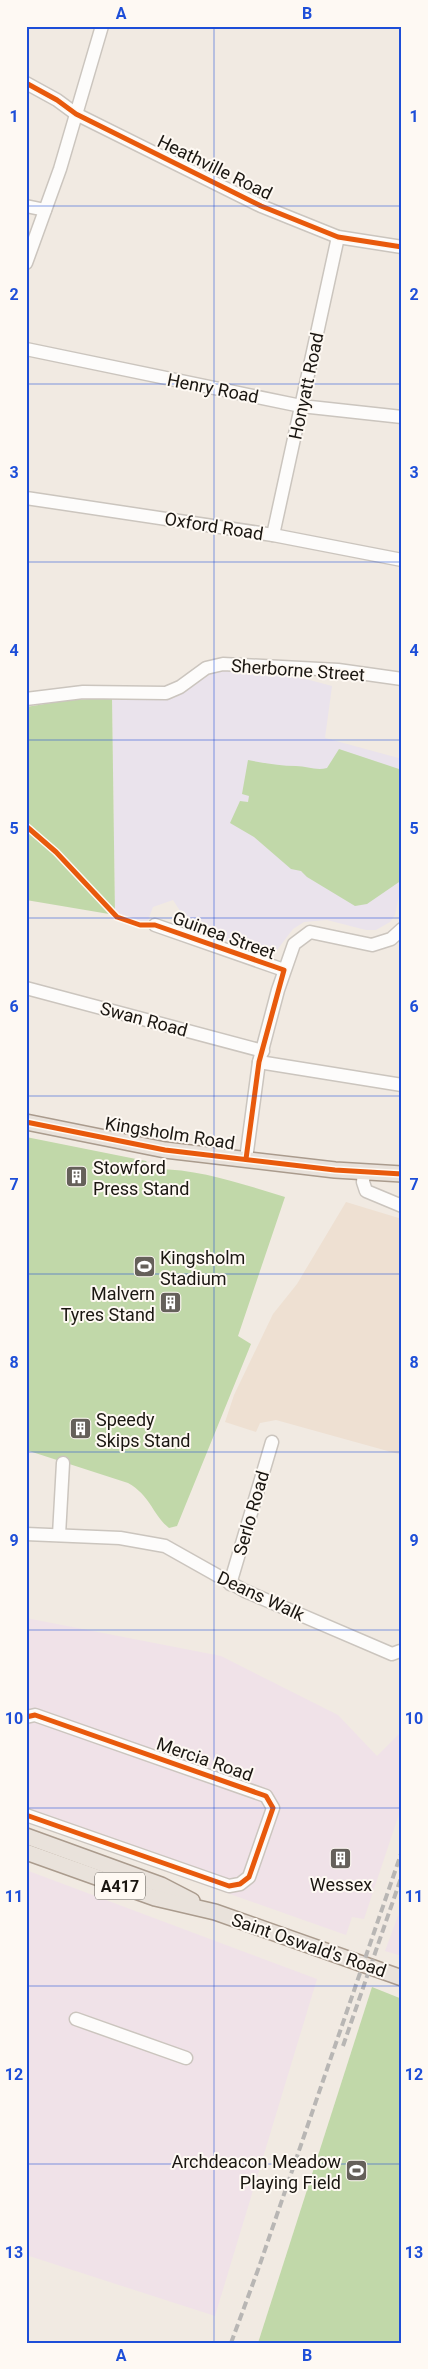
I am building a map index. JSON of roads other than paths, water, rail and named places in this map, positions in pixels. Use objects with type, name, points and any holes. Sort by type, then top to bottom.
[{"type":"main road","name":"Kingsholm Road","points":[[26,1122],[165,1150],[367,1172],[402,1174]]},
{"type":"main road","name":"Saint Oswald's Road","points":[[26,1836],[161,1885],[216,1912],[402,1978]]},
{"type":"main road","name":"Saint Oswald's Road","points":[[26,1852],[155,1898],[216,1912]]},
{"type":"street","points":[[26,263],[60,169],[102,26]]},
{"type":"street","name":"Heathville Road","points":[[26,83],[57,100],[76,114],[261,206],[338,237],[402,247]]},
{"type":"street","points":[[26,206],[45,210]]},
{"type":"street","name":"Honyatt Road","points":[[273,535],[338,237]]},
{"type":"street","name":"Henry Road","points":[[26,349],[301,406],[402,417]]},
{"type":"street","name":"Oxford Road","points":[[26,498],[273,535],[402,560]]},
{"type":"street","name":"Sherborne Street","points":[[26,700],[83,692],[166,692],[180,687],[206,668],[223,664],[338,670],[402,679]]},
{"type":"street","name":"Guinea Street","points":[[155,925],[284,970]]},
{"type":"street","points":[[246,1159],[261,1056],[284,970],[294,944],[310,932],[372,945],[391,939],[402,929]]},
{"type":"street","name":"Swan Road","points":[[26,988],[261,1056],[334,1073],[402,1085]]},
{"type":"street","points":[[367,1172],[363,1182],[366,1191],[402,1206]]},
{"type":"street","name":"Serlo Road","points":[[230,1584],[272,1442]]},
{"type":"street","points":[[59,1535],[63,1462]]},
{"type":"street","name":"Deans Walk","points":[[26,1534],[120,1538],[165,1546],[230,1584],[392,1654],[401,1651]]},
{"type":"street","name":"Mercia Road","points":[[26,1717],[35,1715],[230,1782],[266,1796],[273,1808],[248,1877],[240,1884],[229,1886],[26,1815]]},
{"type":"street","points":[[76,2019],[186,2058]]},
{"type":"railway","points":[[231,2343],[402,1851]]},
{"type":"railway","points":[[343,2046],[402,1875]]},
{"type":"place","name":"Stowford Press Stand","points":[[77,1177]]},
{"type":"place","name":"Kingsholm Stadium","points":[[144,1267]]},
{"type":"place","name":"Malvern Tyres Stand","points":[[171,1303]]},
{"type":"place","name":"Speedy Skips Stand","points":[[80,1429]]},
{"type":"place","name":"Wessex","points":[[341,1859]]},
{"type":"place","name":"Archdeacon Meadow Playing Field","points":[[357,2171]]}]
